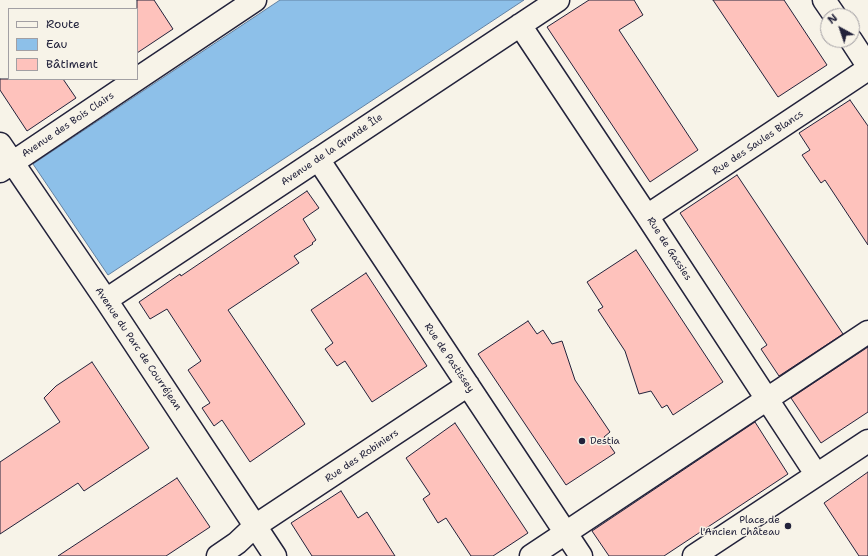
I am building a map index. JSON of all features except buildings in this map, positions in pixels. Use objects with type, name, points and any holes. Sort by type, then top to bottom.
[{"type":"street","name":"Avenue des Bois Clairs","points":[[138,78],[255,0]]},
{"type":"street","name":"Avenue de la Grande Île","points":[[106,300],[558,0]]},
{"type":"street","name":"Rue de Gassies","points":[[520,25],[816,474]]},
{"type":"street","points":[[856,48],[868,66]]},
{"type":"street","name":"Rue des Saules Blancs","points":[[647,216],[868,70]]},
{"type":"street","name":"Avenue des Bois Clairs","points":[[6,166],[135,80]]},
{"type":"street","name":"Avenue du Parc de Courréjean","points":[[0,144],[6,166],[106,300],[275,556]]},
{"type":"street","name":"Rue de Pastissey","points":[[318,159],[581,556]]},
{"type":"street","points":[[531,556],[868,332]]},
{"type":"street","name":"Rue des Robiniers","points":[[218,556],[237,543],[255,526],[468,385]]},
{"type":"street","points":[[694,556],[868,440]]},
{"type":"water","points":[[280,0],[524,0],[108,275],[33,164]]},
{"type":"place","name":"Destia","points":[[582,441]]},
{"type":"place","name":"Place de l'Ancien Château","points":[[788,526]]}]
